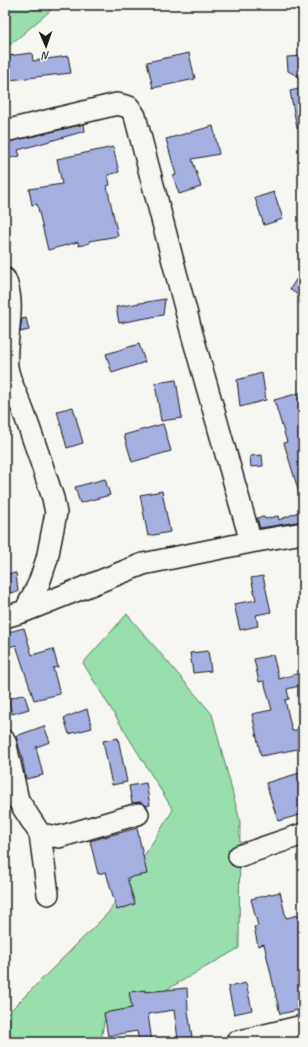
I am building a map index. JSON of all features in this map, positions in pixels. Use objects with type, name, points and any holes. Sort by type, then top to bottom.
[{"type":"street","points":[[5,131],[117,104],[129,106],[134,116],[192,334],[251,542]]},
{"type":"street","points":[[5,279],[10,303],[7,368],[13,402],[53,498],[56,513],[47,559],[39,583],[25,611]]},
{"type":"street","points":[[5,617],[25,611],[143,564],[303,533]]},
{"type":"street","points":[[5,741],[12,804],[40,834],[48,894]]},
{"type":"street","points":[[40,834],[59,837],[138,814]]},
{"type":"street","points":[[239,856],[303,834]]},
{"type":"street","points":[[236,1042],[303,1026]]},
{"type":"green space","points":[[5,5],[57,5],[5,49]]},
{"type":"green space","points":[[127,614],[212,714],[240,821],[239,948],[166,990],[104,1021],[101,1042],[5,1042],[5,1014],[8,1013],[108,913],[173,810],[83,663]]},
{"type":"building","points":[[32,53],[33,61],[68,56],[71,73],[10,80],[7,56]]},
{"type":"building","points":[[189,53],[195,79],[153,88],[147,62]]},
{"type":"building","points":[[303,56],[303,79],[288,71],[287,57]]},
{"type":"building","points":[[303,88],[303,127],[297,128],[290,91]]},
{"type":"building","points":[[84,124],[85,131],[18,150],[20,156],[5,159],[5,143]]},
{"type":"building","points":[[213,126],[219,154],[192,159],[201,187],[179,194],[173,176],[176,175],[166,139]]},
{"type":"building","points":[[113,147],[119,172],[108,175],[110,185],[107,186],[118,236],[89,241],[90,243],[79,246],[78,242],[48,250],[37,204],[32,205],[29,189],[62,184],[57,159]]},
{"type":"building","points":[[274,192],[283,219],[264,225],[255,198]]},
{"type":"building","points":[[303,269],[303,299],[290,289]]},
{"type":"building","points":[[165,299],[163,315],[119,323],[116,307]]},
{"type":"building","points":[[26,318],[29,330],[20,332],[22,319]]},
{"type":"building","points":[[139,344],[145,362],[112,373],[106,354]]},
{"type":"building","points":[[262,373],[266,400],[240,407],[237,380]]},
{"type":"building","points":[[176,380],[182,418],[161,421],[155,383]]},
{"type":"building","points":[[303,392],[303,495],[300,496],[284,443],[287,442],[274,400]]},
{"type":"building","points":[[73,407],[83,443],[67,448],[57,411]]},
{"type":"building","points":[[163,424],[171,451],[132,462],[124,435]]},
{"type":"building","points":[[262,455],[263,466],[251,467],[250,456]]},
{"type":"building","points":[[105,479],[110,495],[80,503],[75,487]]},
{"type":"building","points":[[162,491],[170,532],[148,536],[140,495]]},
{"type":"building","points":[[303,510],[303,521],[260,528],[257,518],[264,517],[265,519],[278,516],[279,520]]},
{"type":"building","points":[[16,573],[18,592],[5,593],[5,574]]},
{"type":"building","points":[[263,576],[271,612],[256,615],[258,626],[240,630],[234,604],[256,600],[251,578]]},
{"type":"building","points":[[24,628],[32,655],[53,649],[58,667],[53,668],[60,694],[34,700],[16,645],[5,648],[5,633]]},
{"type":"building","points":[[208,651],[211,671],[193,673],[190,653]]},
{"type":"building","points":[[273,655],[279,679],[303,672],[303,685],[287,689],[289,699],[285,700],[292,731],[303,728],[303,748],[261,756],[252,714],[272,710],[264,681],[259,682],[254,659]]},
{"type":"building","points":[[24,694],[29,709],[12,714],[8,699]]},
{"type":"building","points":[[87,709],[92,728],[69,734],[64,718]]},
{"type":"building","points":[[44,726],[50,742],[36,747],[43,775],[26,779],[16,736]]},
{"type":"building","points":[[118,738],[127,782],[112,785],[103,741]]},
{"type":"building","points":[[303,772],[303,814],[278,821],[266,783]]},
{"type":"building","points":[[146,783],[150,805],[146,806],[140,802],[132,803],[129,786]]},
{"type":"building","points":[[137,828],[147,874],[127,878],[135,904],[117,910],[106,872],[98,874],[90,841]]},
{"type":"building","points":[[280,892],[286,918],[303,914],[303,1009],[280,1014],[264,944],[258,946],[254,927],[258,926],[251,899]]},
{"type":"building","points":[[246,983],[252,1010],[234,1014],[228,987]]},
{"type":"building","points":[[187,988],[188,1011],[192,1037],[178,1039],[174,1010],[148,1014],[152,1042],[139,1042],[137,1031],[108,1036],[104,1013],[132,1008],[129,992]]}]
